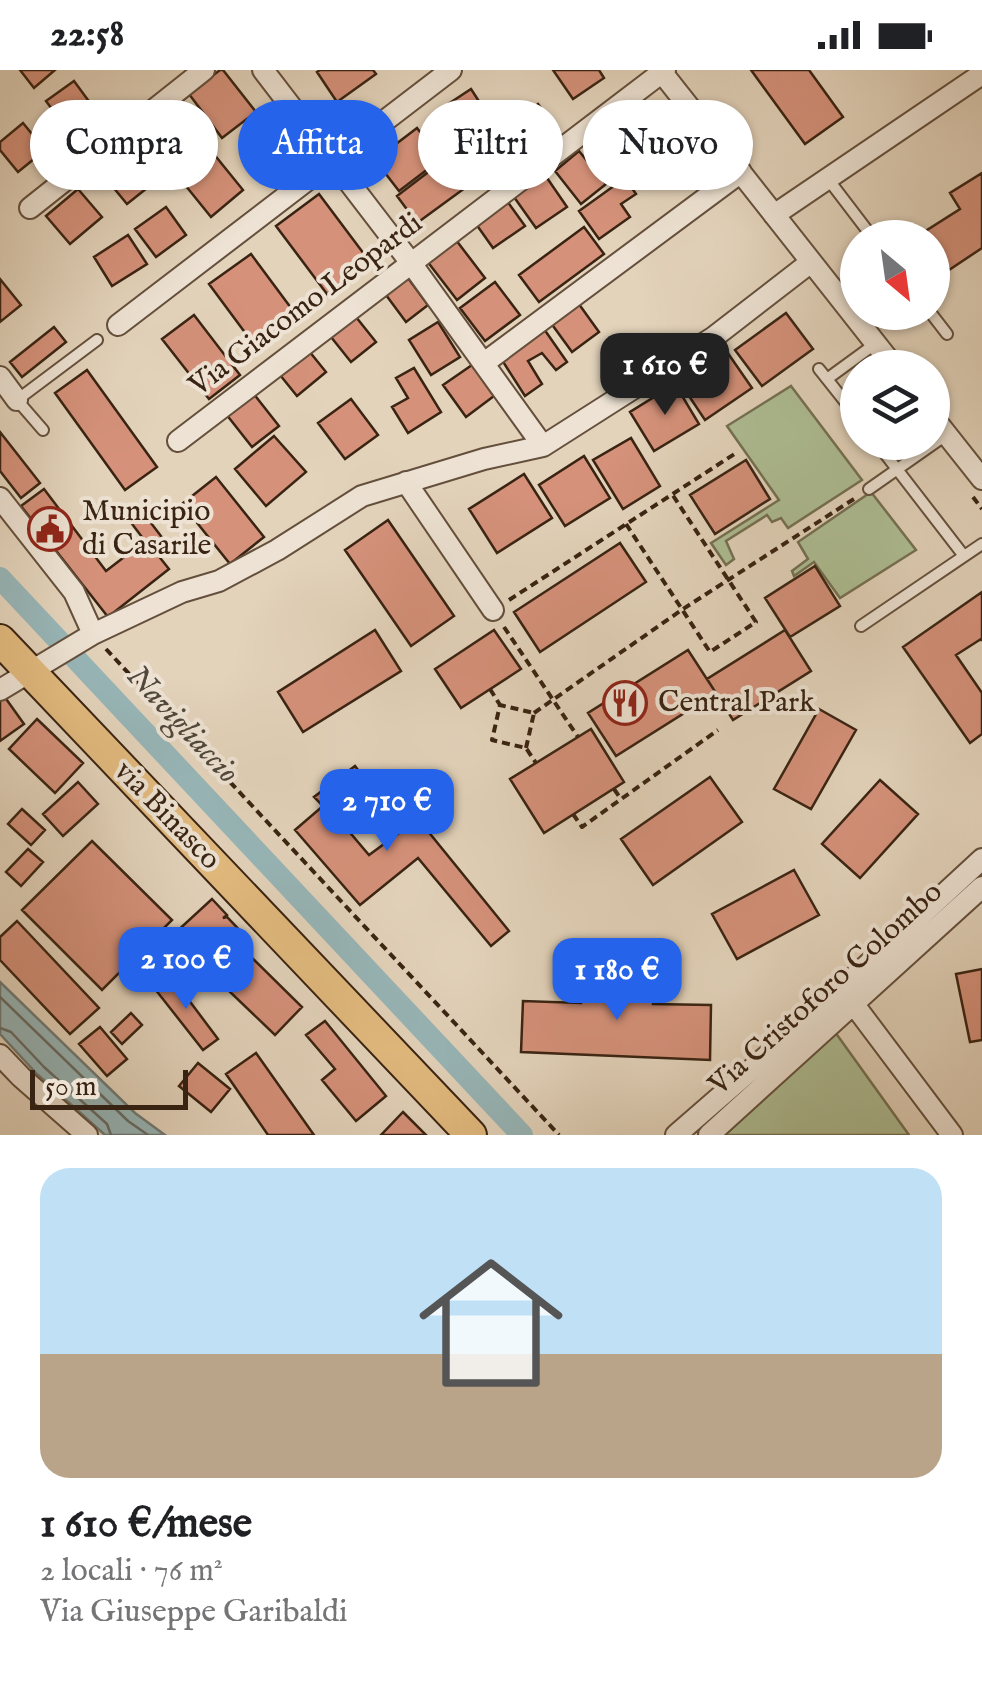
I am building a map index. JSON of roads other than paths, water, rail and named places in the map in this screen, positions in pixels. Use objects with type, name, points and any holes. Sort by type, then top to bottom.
[{"type":"main road","name":"via Binasco","points":[[0,640],[39,666],[471,1135]]},
{"type":"street","points":[[30,208],[204,70]]},
{"type":"street","points":[[263,70],[286,100]]},
{"type":"street","points":[[398,111],[452,70]]},
{"type":"street","points":[[662,71],[684,100]]},
{"type":"street","name":"Via Giacomo Leopardi","points":[[178,440],[662,71]]},
{"type":"street","points":[[774,215],[982,74]]},
{"type":"street","points":[[753,188],[881,350]]},
{"type":"street","points":[[118,325],[294,190]]},
{"type":"street","points":[[356,190],[543,446]]},
{"type":"street","points":[[484,363],[716,190]]},
{"type":"street","points":[[0,690],[84,639],[277,550],[362,496],[484,459],[543,446],[714,338],[811,262]]},
{"type":"street","points":[[0,376],[17,400]]},
{"type":"street","points":[[950,438],[982,479]]},
{"type":"street","points":[[406,482],[492,610]]},
{"type":"street","points":[[0,498],[74,592],[84,639]]},
{"type":"street","name":"Via Cristoforo Colombo","points":[[710,1135],[982,859]]},
{"type":"street","name":"Via Cristoforo Colombo","points":[[676,1135],[982,887]]},
{"type":"street","points":[[848,996],[952,1135]]},
{"type":"street","points":[[0,1055],[86,1135]]},
{"type":"lane","points":[[828,178],[860,220]]},
{"type":"lane","points":[[944,330],[947,334]]},
{"type":"lane","points":[[43,430],[17,400],[97,340]]},
{"type":"lane","points":[[828,379],[876,343]]},
{"type":"lane","points":[[819,369],[840,395]]},
{"type":"lane","points":[[889,460],[964,556]]},
{"type":"lane","points":[[869,489],[912,460]]},
{"type":"lane","points":[[861,626],[982,544]]},
{"type":"water","points":[[0,982],[135,1113],[165,1135],[105,1135],[37,1074],[0,1034]]},
{"type":"waterway","name":"Navigliaccio","points":[[0,578],[522,1135]]},
{"type":"place","name":"Municipio di Casarile","points":[[50,529]]},
{"type":"place","name":"Central Park","points":[[625,703]]}]
